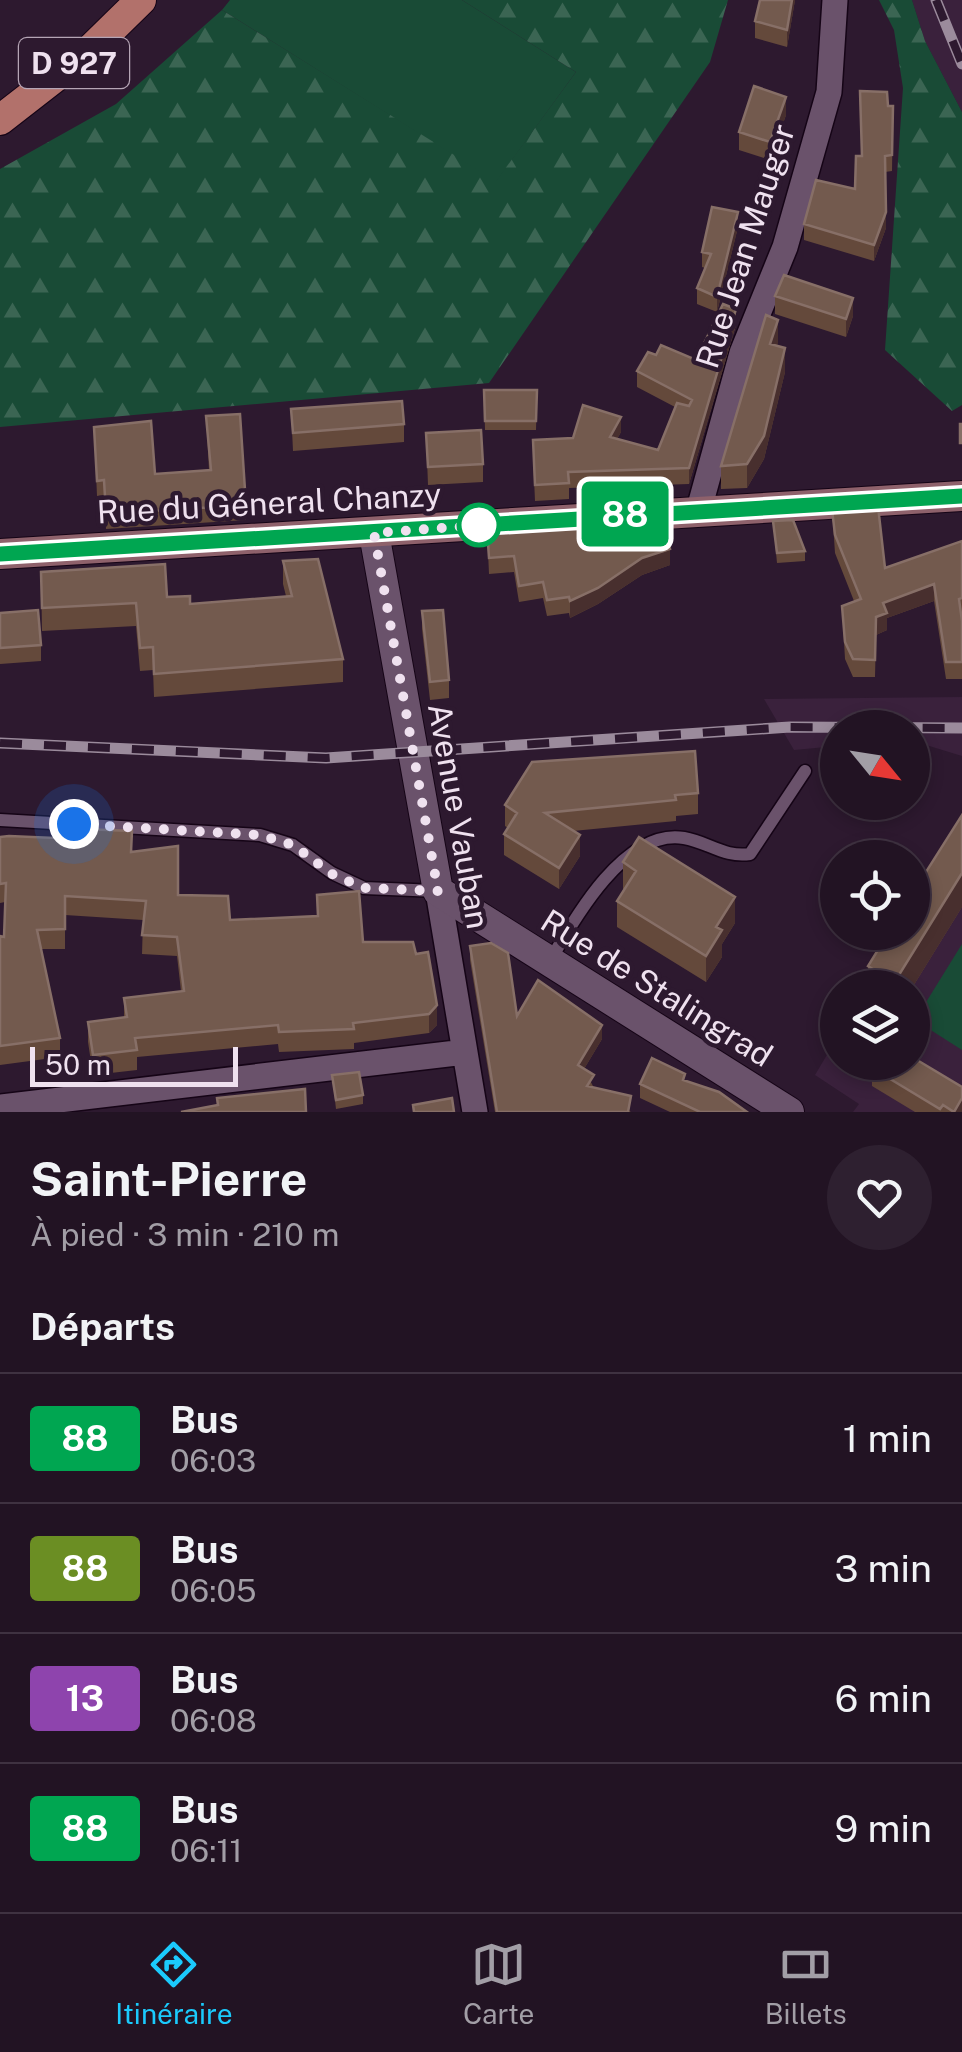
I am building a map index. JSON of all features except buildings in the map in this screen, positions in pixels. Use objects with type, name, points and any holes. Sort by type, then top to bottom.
[{"type":"main road","name":"D 927","points":[[0,96],[88,28],[114,0]]},
{"type":"main road","name":"D 927","points":[[0,120],[90,50],[141,0]]},
{"type":"main road","name":"Rue du Géneral Chanzy","points":[[0,554],[962,496]]},
{"type":"street","name":"Rue Jean Mauger","points":[[699,509],[742,354],[786,246],[829,92],[835,0]]},
{"type":"street","name":"Avenue Vauban","points":[[374,533],[475,1112]]},
{"type":"street","name":"Rue de Stalingrad","points":[[438,891],[789,1112]]},
{"type":"street","points":[[0,1107],[109,1103],[465,1052]]},
{"type":"lane","points":[[550,961],[628,853],[650,839],[681,837],[725,854],[750,854],[805,771]]},
{"type":"lane","points":[[0,820],[260,835],[293,845],[332,874],[364,888],[438,891]]},
{"type":"shaded area","points":[[912,0],[962,0],[962,112],[925,41]]},
{"type":"shaded area","points":[[962,697],[962,756],[930,746],[930,710],[820,710],[820,748],[794,750],[764,699]]},
{"type":"shaded area","points":[[962,832],[962,1112],[853,1112],[859,1104],[823,1080],[930,1080],[930,970],[882,970],[898,950],[930,950],[930,896]]},
{"type":"green space","points":[[230,0],[462,0],[576,72],[496,182],[222,10]]},
{"type":"green space","points":[[462,0],[728,0],[710,62],[489,383],[0,427],[0,169],[116,104],[222,10],[496,181],[576,72]]},
{"type":"green space","points":[[879,0],[912,0],[925,41],[962,112],[962,405],[952,411],[885,350],[903,88],[894,30]]},
{"type":"green space","points":[[962,944],[962,1050],[930,1030],[930,996]]},
{"type":"railway","points":[[936,0],[962,64]]},
{"type":"railway","points":[[0,743],[326,758],[790,727],[962,728]]},
{"type":"bus line","name":"88","points":[[0,554],[962,496]]},
{"type":"route","points":[[74,824],[260,835],[293,845],[332,874],[364,888],[438,891],[374,533],[483,525],[479,525]]}]
